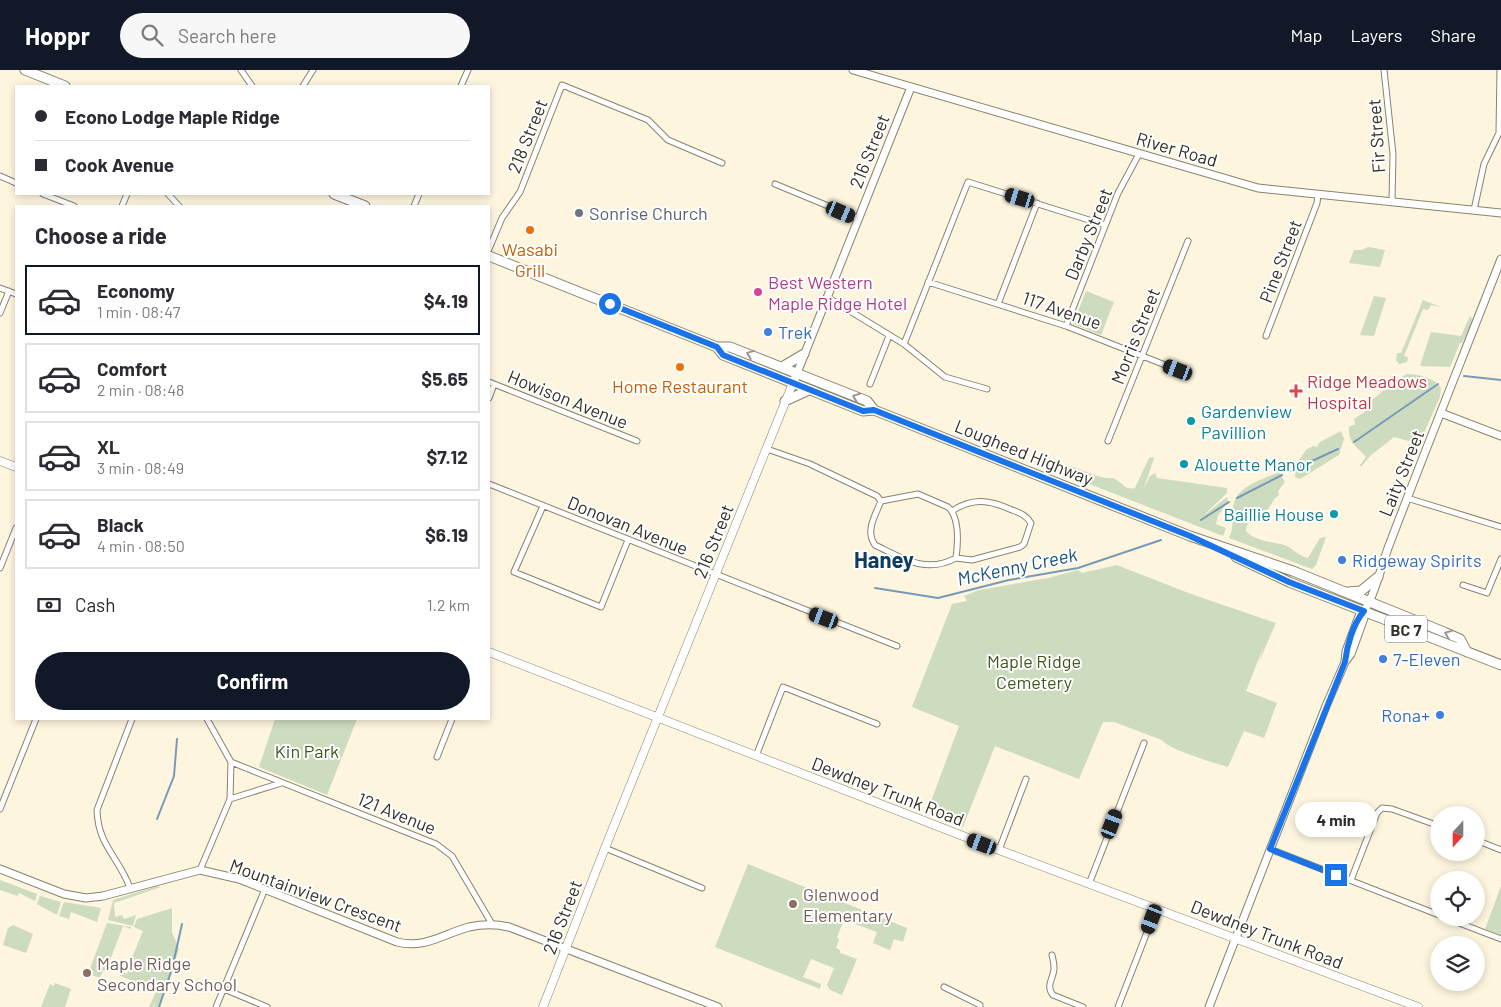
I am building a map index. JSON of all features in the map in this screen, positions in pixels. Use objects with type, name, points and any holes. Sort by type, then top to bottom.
[{"type":"highway","points":[[25,70],[62,85]]},
{"type":"highway","points":[[337,195],[362,205]]},
{"type":"highway","name":"Lougheed Highway","points":[[490,256],[717,347],[730,347],[867,401],[874,410]]},
{"type":"highway","name":"Lougheed Highway","points":[[717,347],[723,355],[792,384],[863,411],[874,410],[1190,536],[1293,571],[1460,639],[1467,652]]},
{"type":"highway","points":[[782,367],[804,354]]},
{"type":"highway","points":[[786,402],[809,390]]},
{"type":"highway","name":"Lougheed Highway","points":[[1190,536],[1289,582],[1364,613],[1501,665]]},
{"type":"highway","points":[[1344,592],[1361,591],[1378,578]]},
{"type":"main road","name":"216 Street","points":[[543,1007],[657,717],[797,373]]},
{"type":"main road","points":[[0,460],[15,467]]},
{"type":"main road","name":"Dewdney Trunk Road","points":[[490,652],[999,850],[1418,1007]]},
{"type":"street","points":[[241,70],[251,85]]},
{"type":"street","points":[[304,85],[313,70]]},
{"type":"street","points":[[461,85],[468,70]]},
{"type":"street","name":"River Road","points":[[853,70],[1258,188],[1501,213]]},
{"type":"street","name":"Fir Street","points":[[1384,70],[1393,154],[1392,201]]},
{"type":"street","points":[[1474,210],[1484,164],[1499,133],[1500,70]]},
{"type":"street","name":"218 Street","points":[[490,247],[502,218],[520,192],[562,85],[648,120],[668,140],[722,163]]},
{"type":"street","name":"216 Street","points":[[797,373],[857,218],[911,87]]},
{"type":"street","name":"Darby Street","points":[[1066,326],[1118,193],[1139,154]]},
{"type":"street","points":[[0,176],[15,183]]},
{"type":"street","points":[[904,344],[968,182],[1105,225]]},
{"type":"street","points":[[774,184],[857,218]]},
{"type":"street","points":[[46,195],[71,205]]},
{"type":"street","points":[[169,195],[178,205]]},
{"type":"street","name":"Pine Street","points":[[1266,336],[1318,195]]},
{"type":"street","points":[[998,304],[1037,203]]},
{"type":"street","name":"Morris Street","points":[[1108,441],[1188,241]]},
{"type":"street","name":"Laity Street","points":[[1209,1007],[1345,662],[1351,654],[1364,618],[1364,613],[1407,498],[1501,259]]},
{"type":"street","name":"117 Avenue","points":[[928,282],[1066,326],[1183,372]]},
{"type":"street","points":[[0,288],[15,294]]},
{"type":"street","points":[[0,313],[8,291]]},
{"type":"street","points":[[826,297],[904,344],[945,377],[987,389]]},
{"type":"street","points":[[870,384],[889,336]]},
{"type":"street","name":"Howison Avenue","points":[[492,383],[637,440]]},
{"type":"street","points":[[1441,413],[1501,436]]},
{"type":"street","points":[[767,449],[810,464],[877,496],[881,501]]},
{"type":"street","name":"Donovan Avenue","points":[[490,484],[716,576],[897,646]]},
{"type":"street","points":[[918,494],[952,510],[972,501],[990,501],[1026,516],[1030,523],[1024,544],[1020,547],[972,560],[956,558],[944,564],[926,567],[875,545],[870,538],[870,528],[881,501],[918,494]]},
{"type":"street","points":[[1407,498],[1501,527]]},
{"type":"street","points":[[543,506],[514,572],[601,607],[628,540]]},
{"type":"street","points":[[952,510],[958,544],[956,558]]},
{"type":"street","points":[[0,568],[15,530]]},
{"type":"street","points":[[1463,585],[1487,593],[1501,559]]},
{"type":"street","points":[[756,756],[783,686],[877,724]]},
{"type":"street","points":[[0,809],[36,720]]},
{"type":"street","points":[[130,888],[123,871],[102,840],[97,810],[132,720]]},
{"type":"street","points":[[200,870],[230,799],[231,762],[209,720]]},
{"type":"street","points":[[437,757],[452,720]]},
{"type":"street","points":[[1089,884],[1144,743]]},
{"type":"street","name":"121 Avenue","points":[[231,762],[436,844],[452,856],[492,924]]},
{"type":"street","points":[[999,850],[1026,779]]},
{"type":"street","points":[[230,799],[281,783]]},
{"type":"street","points":[[1351,880],[1378,813],[1382,808],[1392,809],[1430,823]]},
{"type":"street","points":[[1485,844],[1501,850]]},
{"type":"street","points":[[605,848],[702,888]]},
{"type":"street","points":[[1270,849],[1430,911]]},
{"type":"street","name":"Mountainview Crescent","points":[[0,869],[72,896],[100,897],[200,870],[234,878],[265,889],[397,942],[410,945],[424,944],[466,928],[492,924]]},
{"type":"street","points":[[216,1007],[265,889]]},
{"type":"street","points":[[1118,1007],[1156,909]]},
{"type":"street","points":[[492,924],[517,929],[718,1007]]},
{"type":"street","points":[[1467,926],[1501,939]]},
{"type":"street","points":[[1052,955],[1054,968],[1049,986],[1050,992],[1083,1007]]},
{"type":"street","points":[[944,987],[980,1006]]},
{"type":"street","points":[[224,990],[267,1007]]},
{"type":"green space","points":[[1368,247],[1385,250],[1380,267],[1349,263],[1354,250],[1362,250]]},
{"type":"green space","points":[[1086,291],[1114,302],[1101,335],[1073,324]]},
{"type":"green space","points":[[1374,296],[1386,298],[1374,336],[1360,335]]},
{"type":"green space","points":[[1423,300],[1441,307],[1431,305],[1428,310],[1423,309],[1404,356],[1408,357],[1407,362],[1399,364],[1396,360],[1397,353],[1401,353]]},
{"type":"green space","points":[[1470,316],[1474,321],[1462,343],[1460,343],[1450,367],[1420,366],[1431,332],[1461,336]]},
{"type":"green space","points":[[1407,374],[1426,377],[1441,388],[1440,397],[1419,444],[1394,437],[1370,456],[1361,467],[1360,465],[1366,457],[1352,441],[1349,427],[1355,424],[1354,419],[1366,411],[1365,405]]},
{"type":"green space","points":[[1341,431],[1344,439],[1339,455],[1300,479],[1295,477],[1295,466],[1306,450],[1313,446],[1317,447],[1320,442]]},
{"type":"green space","points":[[1149,458],[1154,458],[1144,488],[1150,476],[1155,473],[1157,478],[1227,488],[1227,493],[1202,517],[1227,497],[1228,501],[1218,516],[1216,524],[1226,528],[1223,536],[1053,470],[1057,465],[1071,466],[1099,477],[1113,478],[1132,489],[1135,488]]},
{"type":"green space","points":[[1279,472],[1285,482],[1278,491],[1279,495],[1266,511],[1251,520],[1246,531],[1254,537],[1286,546],[1308,558],[1320,538],[1326,537],[1316,565],[1312,569],[1229,538],[1233,507],[1239,494],[1258,481]]},
{"type":"green space","name":"Maple Ridge Cemetery","points":[[1117,565],[1191,594],[1276,623],[1258,664],[1265,643],[1246,691],[1277,703],[1264,738],[1244,731],[1228,767],[1183,752],[1162,740],[1114,722],[1103,722],[1079,779],[995,746],[963,827],[927,812],[959,726],[912,707],[952,604],[967,601],[964,596],[979,590],[1048,578],[1078,570],[1082,573]]},
{"type":"green space","name":"Kin Park","points":[[275,720],[357,720],[327,795],[259,767]]},
{"type":"green space","points":[[748,864],[907,928],[903,942],[894,939],[890,950],[873,943],[877,932],[844,920],[837,937],[839,940],[836,948],[840,950],[840,953],[857,959],[842,995],[830,990],[827,985],[834,968],[811,959],[803,977],[821,984],[820,989],[715,947]]},
{"type":"green space","points":[[0,880],[37,894],[35,901],[19,893],[18,896],[0,890]]},
{"type":"green space","points":[[157,886],[161,887],[114,903],[115,917],[122,915],[124,919],[136,915],[133,926],[108,920],[113,900]]},
{"type":"green space","points":[[1501,886],[1501,935],[1485,929]]},
{"type":"green space","points":[[40,896],[61,902],[57,915],[37,904]]},
{"type":"green space","points":[[64,902],[101,908],[97,922],[71,912],[69,919],[59,916]]},
{"type":"green space","points":[[172,908],[172,932],[179,949],[159,1007],[154,1007],[156,1000],[153,1007],[149,1007],[157,990],[120,976],[122,972],[127,974],[130,966],[133,967],[131,960],[143,931],[134,927],[137,919]]},
{"type":"green space","points":[[107,923],[131,927],[131,929],[123,926],[106,971],[103,970],[100,978],[88,974]]},
{"type":"green space","points":[[13,925],[33,934],[26,953],[3,945],[8,928]]},
{"type":"green space","points":[[55,983],[71,989],[65,1007],[41,1007],[50,984],[54,986]]},
{"type":"waterway","name":"McKenny Creek","points":[[1464,376],[1501,380]]},
{"type":"waterway","name":"McKenny Creek","points":[[1354,442],[1438,384]]},
{"type":"waterway","name":"McKenny Creek","points":[[1288,472],[1338,449]]},
{"type":"waterway","name":"McKenny Creek","points":[[1237,498],[1282,475]]},
{"type":"waterway","name":"McKenny Creek","points":[[1201,520],[1229,502]]},
{"type":"waterway","name":"McKenny Creek","points":[[875,588],[938,598],[1009,580],[1078,568],[1161,540]]},
{"type":"waterway","points":[[157,819],[174,776],[177,739]]},
{"type":"waterway","points":[[159,1007],[172,969],[182,924]]},
{"type":"place","name":"Sonrise Church","points":[[579,213]]},
{"type":"place","name":"Wasabi Grill","points":[[530,230]]},
{"type":"place","name":"Best Western Maple Ridge Hotel","points":[[758,292]]},
{"type":"place","name":"Trek","points":[[768,332]]},
{"type":"place","name":"Home Restaurant","points":[[680,367]]},
{"type":"place","name":"Ridge Meadows Hospital","points":[[1296,391]]},
{"type":"place","name":"Gardenview Pavillion","points":[[1191,421]]},
{"type":"place","name":"Alouette Manor","points":[[1184,464]]},
{"type":"place","name":"Baillie House","points":[[1334,514]]},
{"type":"place","name":"Ridgeway Spirits","points":[[1342,560]]},
{"type":"place","name":"7-Eleven","points":[[1383,659]]},
{"type":"place","name":"Rona+","points":[[1440,715]]},
{"type":"place","name":"Glenwood Elementary","points":[[793,904]]},
{"type":"place","name":"Maple Ridge Secondary School","points":[[87,973]]},
{"type":"district","name":"Haney","points":[[884,559]]},
{"type":"route","points":[[610,304],[717,347],[723,355],[749,366],[863,411],[874,410],[1093,497],[1190,536],[1289,582],[1312,589],[1364,611],[1359,616],[1346,651],[1345,662],[1270,849],[1336,875]]}]
